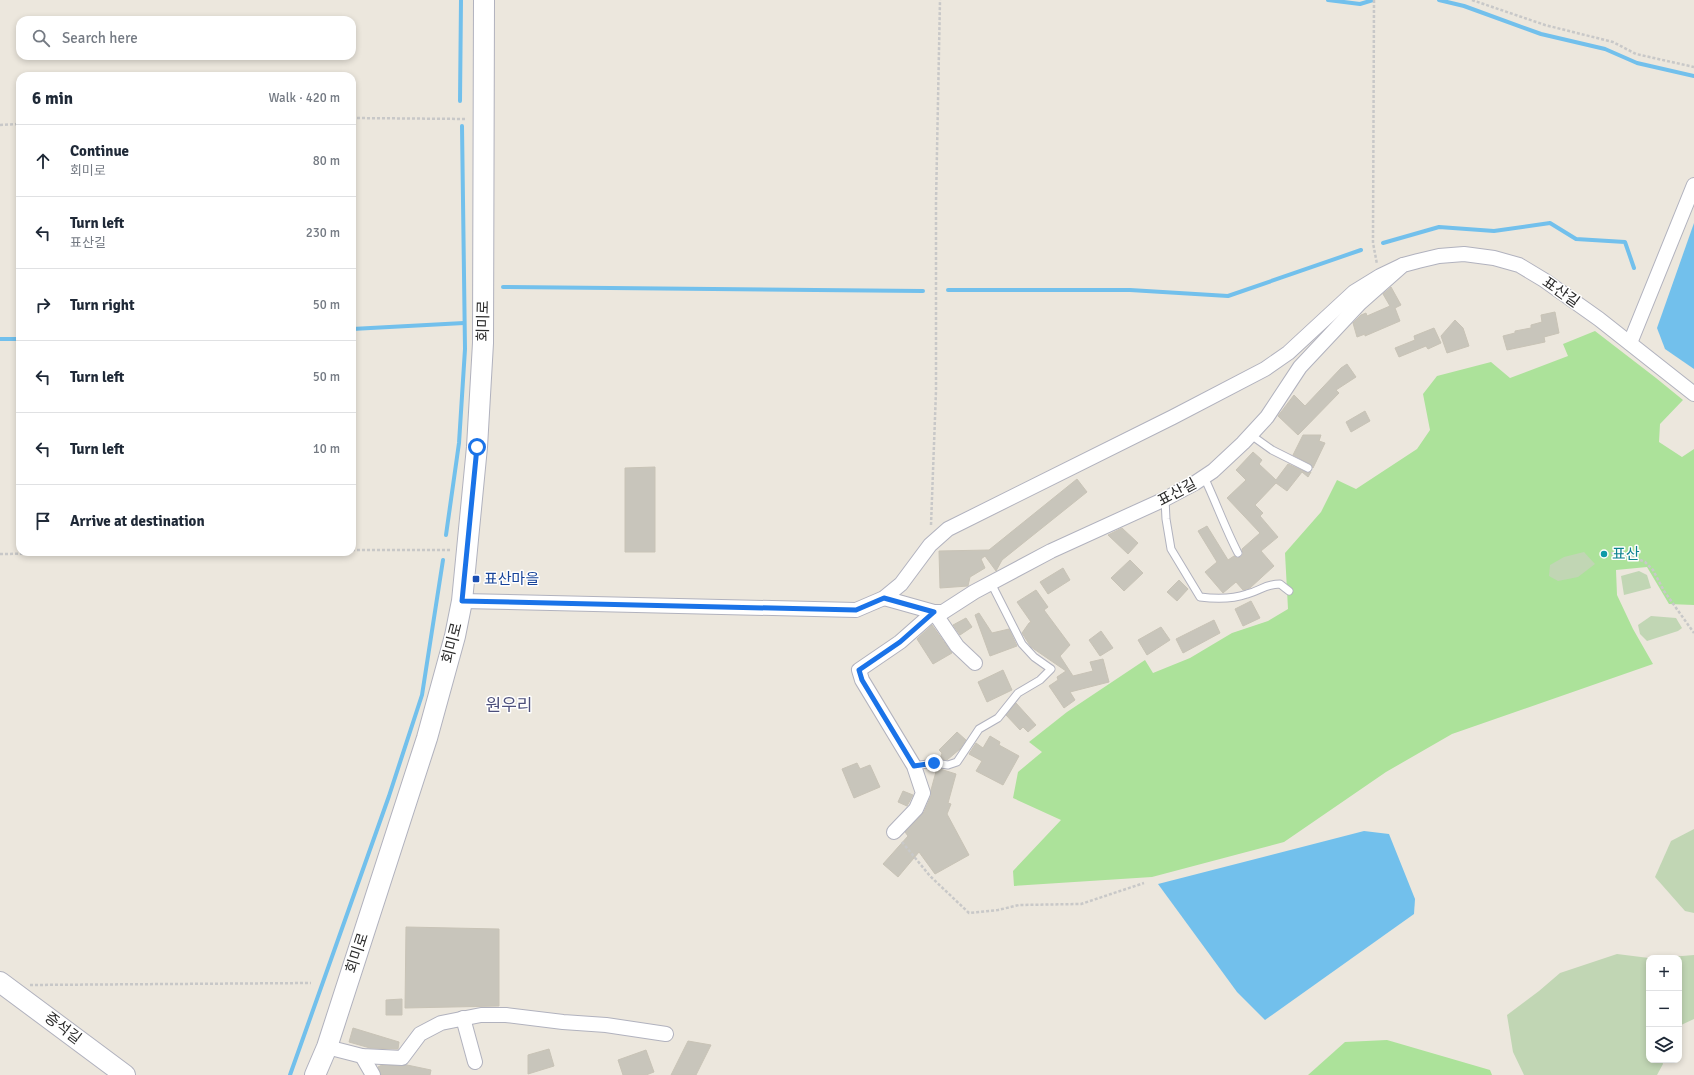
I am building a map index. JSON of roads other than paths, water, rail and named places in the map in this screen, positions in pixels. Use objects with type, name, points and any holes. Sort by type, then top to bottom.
[{"type":"street","name":"회미로","points":[[315,1075],[327,1047],[427,738],[455,636],[462,601],[477,447],[483,343],[484,0]]},
{"type":"street","points":[[1630,343],[1694,185]]},
{"type":"street","name":"표산길","points":[[462,601],[856,610],[884,598],[901,584],[930,545],[948,529],[1173,418],[1265,369],[1288,352],[1354,292],[1380,276],[1403,265],[1439,256],[1464,254],[1494,258],[1519,265],[1544,280],[1630,343],[1694,394]]},
{"type":"street","name":"표산길","points":[[934,612],[943,612],[991,583],[1051,551],[1165,499],[1213,471],[1251,435],[1267,417],[1300,367],[1321,343],[1360,303],[1403,265]]},
{"type":"street","points":[[884,598],[934,612],[957,646],[975,663]]},
{"type":"street","points":[[894,832],[916,809],[923,793],[914,766],[862,680],[859,670],[900,642],[934,612]]},
{"type":"street","name":"증석길","points":[[2,983],[125,1075]]},
{"type":"street","points":[[327,1047],[362,1056],[402,1058],[420,1034],[441,1023],[481,1014],[606,1025],[666,1034]]},
{"type":"street","points":[[462,1018],[476,1062]]},
{"type":"street","points":[[362,1056],[373,1075]]},
{"type":"lane","points":[[1251,435],[1272,450],[1308,468]]},
{"type":"lane","points":[[1204,477],[1238,553]]},
{"type":"lane","points":[[1165,499],[1166,519],[1171,549],[1200,597],[1236,597],[1248,594],[1269,584],[1280,584],[1289,591]]},
{"type":"lane","points":[[914,766],[934,763],[948,765],[957,762],[979,729],[998,718],[1018,693],[1040,680],[1051,669],[1034,657],[1022,644],[991,583]]},
{"type":"water","points":[[1694,223],[1694,369],[1665,349],[1657,328]]},
{"type":"water","points":[[1364,831],[1389,834],[1415,899],[1414,914],[1265,1020],[1237,992],[1158,884]]},
{"type":"waterway","points":[[460,101],[461,0]]},
{"type":"waterway","points":[[1328,0],[1360,4],[1373,0]]},
{"type":"waterway","points":[[1439,0],[1464,6],[1541,34],[1605,49],[1637,63],[1694,76]]},
{"type":"waterway","points":[[446,535],[459,443],[465,349],[462,126]]},
{"type":"waterway","points":[[1383,243],[1439,227],[1494,231],[1550,223],[1576,239],[1625,242],[1634,268]]},
{"type":"waterway","points":[[948,290],[1130,290],[1228,296],[1361,250]]},
{"type":"waterway","points":[[503,287],[923,291]]},
{"type":"waterway","points":[[356,329],[464,323]]},
{"type":"waterway","points":[[0,339],[16,339]]},
{"type":"waterway","points":[[290,1075],[389,796],[422,695],[443,560]]},
{"type":"place","name":"표산","points":[[1604,554]]},
{"type":"place","name":"표산마을","points":[[476,579]]},
{"type":"district","name":"원우리","points":[[509,705]]}]
